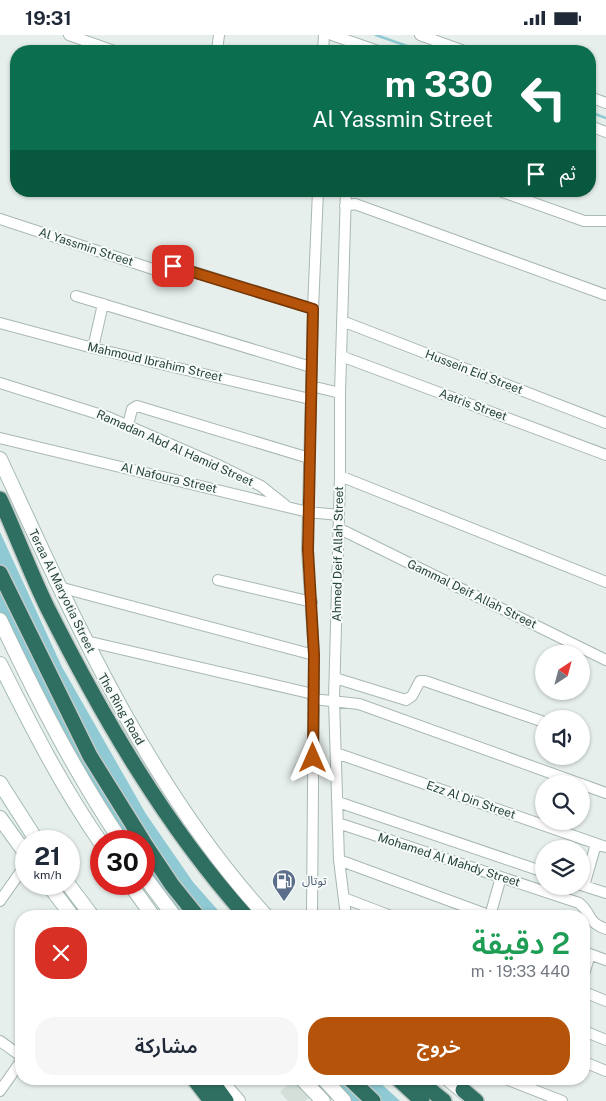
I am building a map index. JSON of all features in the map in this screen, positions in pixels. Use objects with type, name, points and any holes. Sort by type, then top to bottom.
[{"type":"highway","name":"The Ring Road","points":[[0,499],[46,605],[144,780],[186,843],[214,880],[241,910]]},
{"type":"highway","points":[[0,573],[90,755],[136,830]]},
{"type":"highway","points":[[155,860],[192,910]]},
{"type":"highway","points":[[199,1085],[211,1101]]},
{"type":"highway","points":[[214,1085],[226,1101]]},
{"type":"highway","points":[[356,1085],[373,1101]]},
{"type":"highway","points":[[405,1085],[422,1101]]},
{"type":"highway","points":[[424,1085],[444,1101]]},
{"type":"highway","points":[[463,1090],[475,1101]]},
{"type":"main road","name":"Teraa Al Maryotia Street","points":[[0,459],[59,587],[133,731],[162,779],[225,869],[261,910]]},
{"type":"main road","points":[[0,619],[35,694],[78,772],[113,830]]},
{"type":"main road","points":[[0,664],[62,781],[93,830]]},
{"type":"main road","points":[[62,781],[78,772]]},
{"type":"main road","points":[[0,783],[30,830]]},
{"type":"main road","points":[[0,818],[15,839]]},
{"type":"main road","points":[[155,890],[170,910]]},
{"type":"main road","points":[[56,895],[68,910]]},
{"type":"main road","points":[[76,895],[88,910]]},
{"type":"main road","points":[[138,895],[149,910]]},
{"type":"main road","points":[[190,1085],[202,1101]]},
{"type":"main road","points":[[224,1085],[238,1101]]},
{"type":"main road","points":[[308,1085],[319,1096]]},
{"type":"main road","points":[[330,1085],[344,1101]]},
{"type":"main road","points":[[456,1085],[463,1090]]},
{"type":"street","points":[[72,35],[98,45]]},
{"type":"street","points":[[332,35],[361,45]]},
{"type":"street","points":[[420,35],[448,45]]},
{"type":"street","name":"Ahmed Deif Allah Street","points":[[312,910],[314,655],[308,550],[308,512],[318,197]]},
{"type":"street","name":"Ahmed Deif Allah Street","points":[[345,910],[339,860],[334,701],[346,197]]},
{"type":"street","points":[[517,197],[584,221],[606,221]]},
{"type":"street","points":[[345,206],[355,204],[606,295]]},
{"type":"street","name":"Al Yassmin Street","points":[[0,219],[166,273],[175,266],[313,309]]},
{"type":"street","points":[[76,296],[311,367]]},
{"type":"street","points":[[93,348],[103,304]]},
{"type":"street","name":"Hussein Eid Street","points":[[342,321],[606,423]]},
{"type":"street","name":"Mahmoud Ibrahim Street","points":[[0,323],[93,348],[310,399]]},
{"type":"street","name":"Aatris Street","points":[[341,356],[606,455]]},
{"type":"street","name":"Ramadan Abd Al Hamid Street","points":[[0,383],[100,413],[128,425],[216,463],[268,491],[286,506]]},
{"type":"street","points":[[311,387],[340,393]]},
{"type":"street","points":[[128,425],[132,409],[137,406],[309,458]]},
{"type":"street","name":"Al Nafoura Street","points":[[0,438],[308,512],[339,515]]},
{"type":"street","points":[[340,476],[606,582]]},
{"type":"street","name":"Gammal Deif Allah Street","points":[[338,528],[606,660]]},
{"type":"street","points":[[218,579],[312,602]]},
{"type":"street","points":[[59,587],[314,655]]},
{"type":"street","points":[[86,641],[334,701],[358,704],[556,775]]},
{"type":"street","points":[[335,678],[406,700],[412,696],[420,681],[425,681],[535,719]]},
{"type":"street","name":"Ezz Al Din Street","points":[[336,753],[601,845]]},
{"type":"street","points":[[590,787],[606,793]]},
{"type":"street","points":[[338,802],[535,869]]},
{"type":"street","name":"Mohamed Al Mahdy Street","points":[[338,823],[579,903],[586,910]]},
{"type":"street","points":[[590,869],[601,845]]},
{"type":"street","points":[[339,860],[474,910]]},
{"type":"street","points":[[492,910],[502,877]]},
{"type":"street","points":[[0,901],[15,880]]},
{"type":"street","points":[[590,887],[606,893]]},
{"type":"street","points":[[344,898],[375,910]]},
{"type":"street","name":"Mohamed Al Mahdy Street","points":[[590,919],[596,925],[606,929]]},
{"type":"street","points":[[590,954],[606,960]]},
{"type":"street","points":[[590,994],[606,1001]]},
{"type":"street","points":[[590,1034],[606,1041]]},
{"type":"street","points":[[0,1041],[15,1052]]},
{"type":"street","points":[[590,1065],[606,1071]]},
{"type":"street","points":[[0,1091],[15,1070]]},
{"type":"street","points":[[521,1085],[562,1101]]},
{"type":"shaded area","points":[[288,1085],[305,1085],[313,1095],[305,1101],[288,1101],[280,1092]]},
{"type":"water","points":[[0,532],[62,667],[146,814],[193,882],[218,910],[172,910],[155,887],[155,830],[117,830],[82,773],[0,614]]},
{"type":"water","points":[[337,1085],[383,1085],[400,1101],[352,1101]]},
{"type":"waterway","points":[[376,35],[404,45]]},
{"type":"waterway","points":[[596,114],[606,118]]},
{"type":"place","name":"توتال","points":[[284,902]]},
{"type":"route","points":[[173,266],[313,309],[308,550],[314,655],[313,758]]}]
